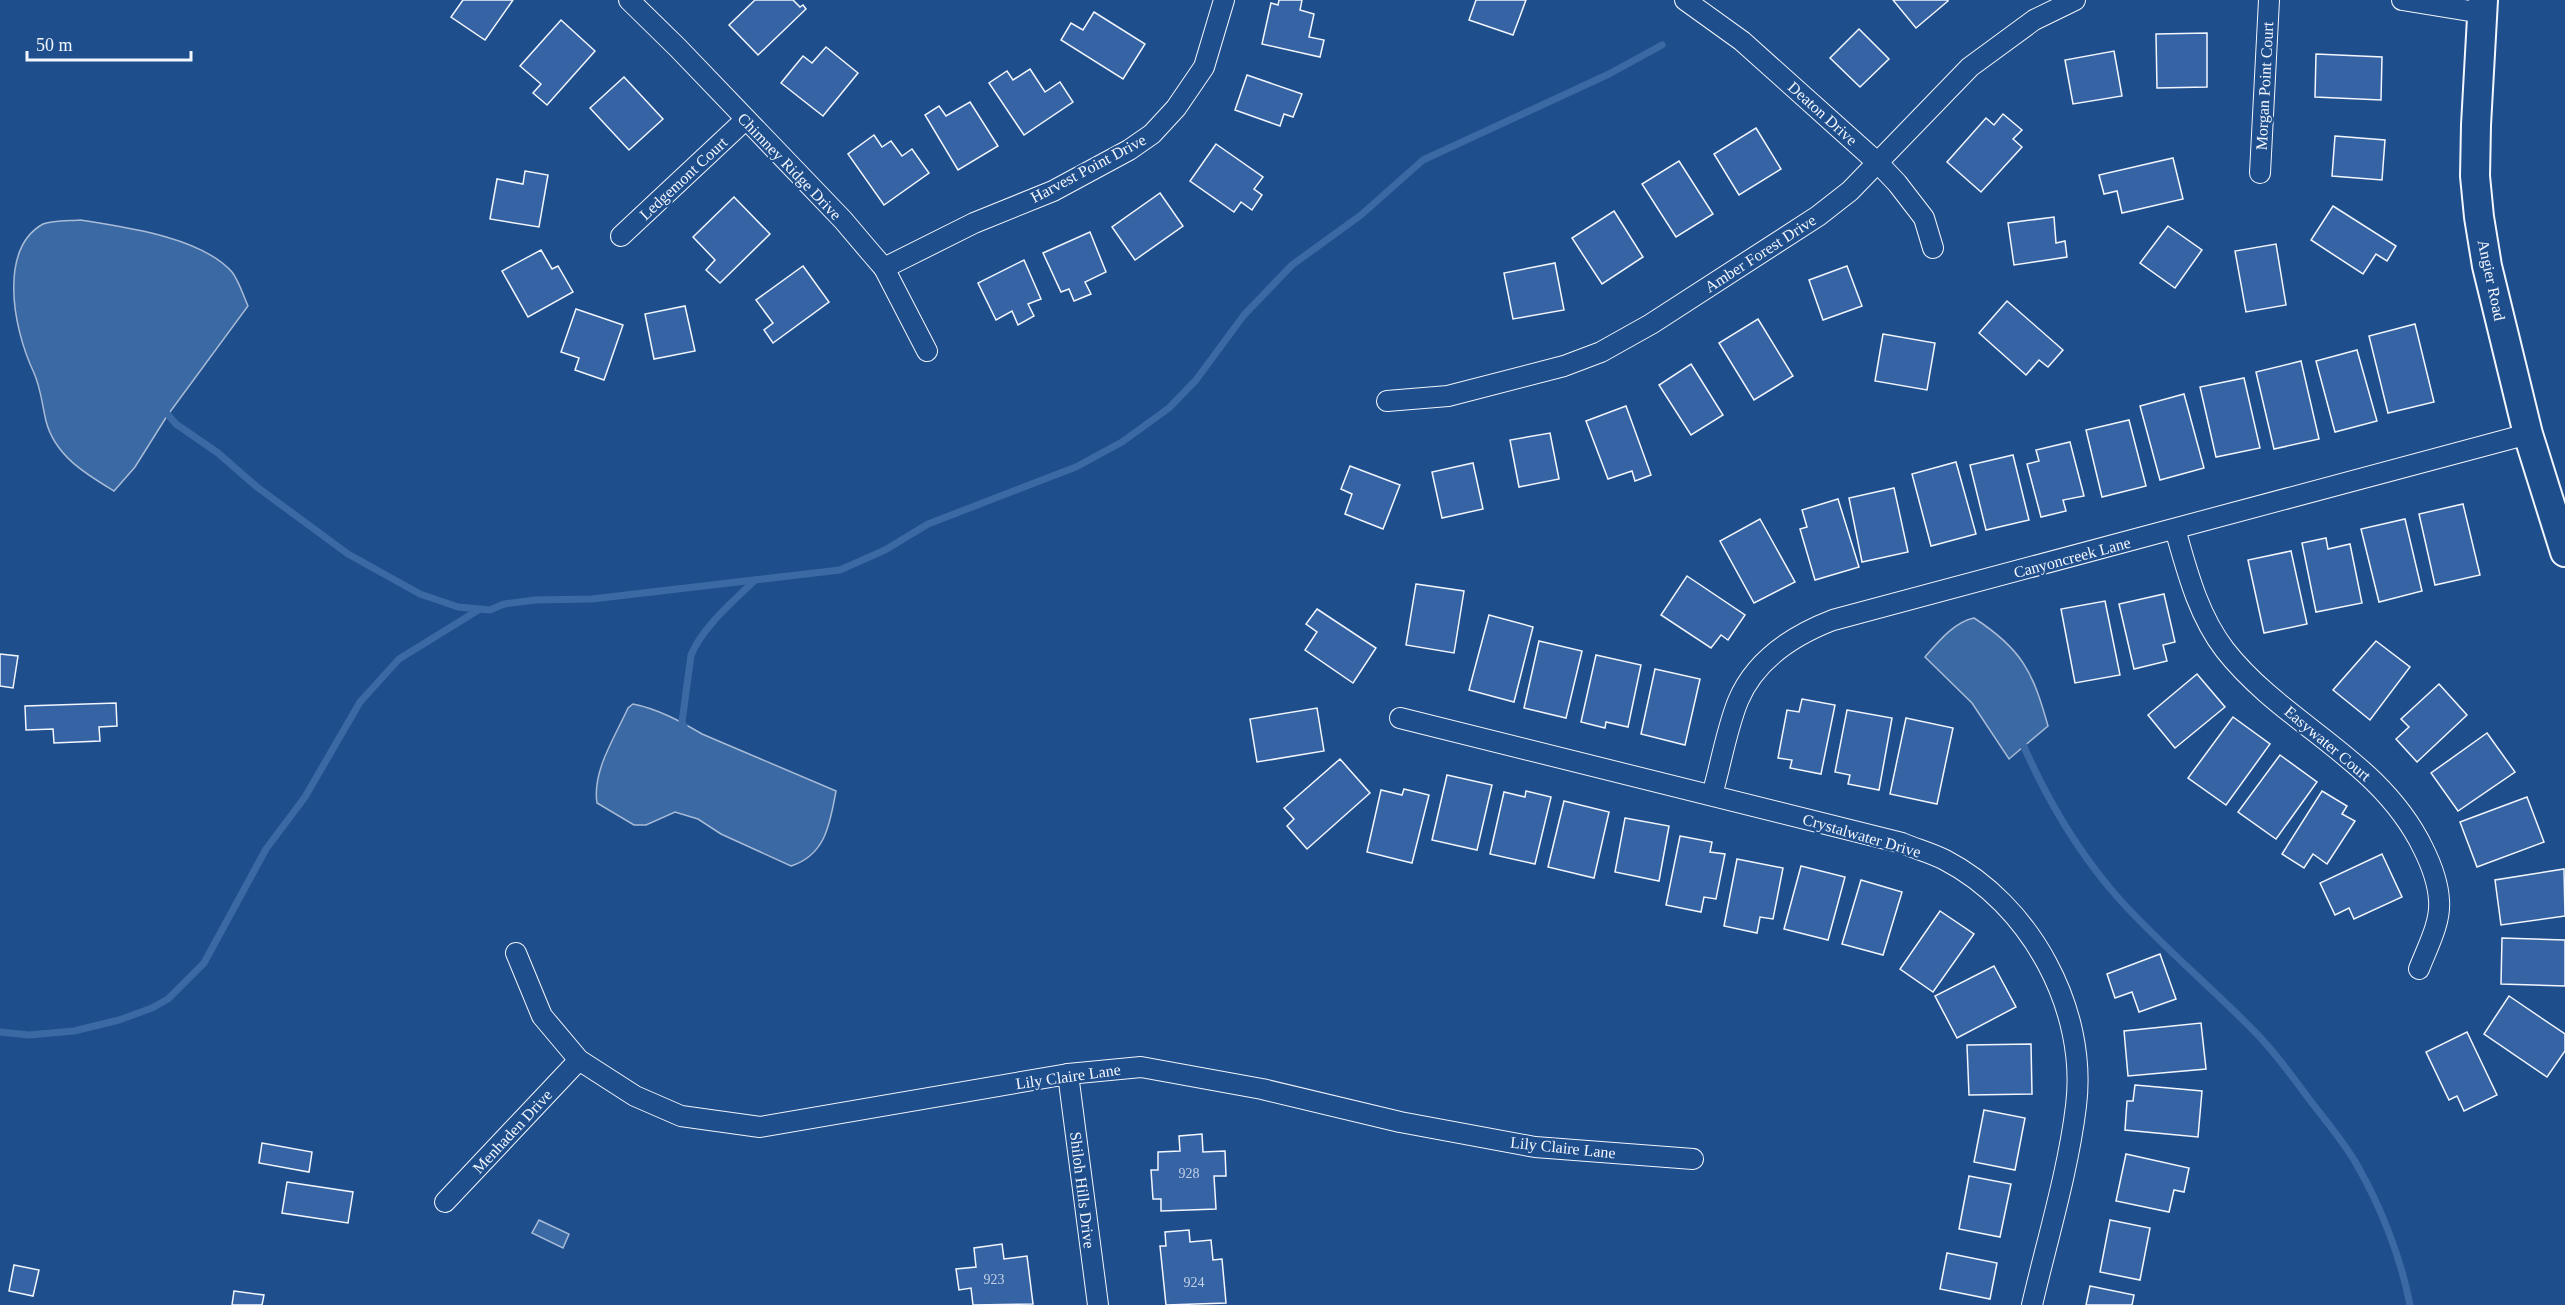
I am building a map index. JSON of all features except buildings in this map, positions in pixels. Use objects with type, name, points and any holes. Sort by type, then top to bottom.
[{"type":"street","name":"Chimney Ridge Drive","points":[[629,0],[843,220],[884,268],[927,351]]},
{"type":"street","name":"Harvest Point Drive","points":[[884,268],[974,223],[1053,191],[1129,150],[1152,134],[1176,108],[1204,67],[1224,0]]},
{"type":"street","name":"Deaton Drive","points":[[1685,0],[1742,41],[1878,163],[1897,183],[1923,218],[1933,248]]},
{"type":"street","name":"Amber Forest Drive","points":[[1387,401],[1448,396],[1564,366],[1601,352],[1651,324],[1818,216],[1850,191],[1970,66],[2034,20],[2075,0]]},
{"type":"street","name":"Morgan Point Court","points":[[2260,172],[2269,0]]},
{"type":"street","points":[[2403,0],[2482,7]]},
{"type":"street","name":"Angier Road","points":[[2482,7],[2475,176],[2479,217],[2487,266],[2528,434],[2565,552]]},
{"type":"street","name":"Ledgemont Court","points":[[621,236],[745,120]]},
{"type":"street","name":"Canyoncreek Lane","points":[[1712,795],[1738,700],[1753,676],[1787,642],[1813,628],[1833,620],[2528,434]]},
{"type":"street","name":"Easywater Court","points":[[2175,529],[2202,612],[2224,649],[2262,689],[2362,769],[2387,794],[2418,838],[2435,878],[2439,900],[2438,917],[2419,969]]},
{"type":"street","name":"Crystalwater Drive","points":[[1400,718],[1902,843],[1944,859],[1990,892],[2013,914],[2034,940],[2061,992],[2077,1069],[2077,1104],[2070,1144],[2032,1305]]},
{"type":"street","name":"Lily Claire Lane","points":[[516,953],[542,1016],[579,1060],[635,1096],[681,1116],[760,1127],[1068,1074],[1141,1067],[1262,1089],[1400,1122],[1535,1147],[1693,1159]]},
{"type":"street","name":"Menhaden Drive","points":[[446,1202],[579,1060]]},
{"type":"street","name":"Shiloh Hills Drive","points":[[1068,1074],[1098,1305]]},
{"type":"water","points":[[80,220],[161,235],[201,250],[232,272],[248,306],[167,416],[135,467],[114,491],[73,463],[56,444],[46,421],[38,385],[26,354],[15,311],[15,269],[20,251],[29,235],[43,224]]},
{"type":"water","points":[[1974,618],[2004,640],[2023,663],[2037,691],[2048,726],[2009,759],[1972,703],[1925,657],[1953,628]]},
{"type":"water","points":[[633,704],[660,712],[702,734],[836,791],[828,826],[819,846],[803,861],[791,866],[721,834],[698,819],[675,812],[646,825],[634,825],[597,803],[596,791],[601,767],[628,708]]},
{"type":"water","points":[[539,1220],[569,1234],[563,1248],[532,1233]]},
{"type":"waterway","points":[[163,409],[176,424],[218,453],[257,487],[348,554],[420,594],[458,607],[490,610],[504,604],[535,600],[592,599],[840,570],[885,550],[928,524],[1076,467],[1122,442],[1169,408],[1196,380],[1244,315],[1292,265],[1361,215],[1423,160],[1609,74],[1662,45]]},
{"type":"waterway","points":[[685,729],[682,722],[691,655],[711,624],[755,580]]},
{"type":"waterway","points":[[0,1032],[29,1035],[74,1031],[119,1020],[152,1008],[168,999],[204,963],[266,849],[305,797],[360,702],[399,659],[480,609]]},
{"type":"waterway","points":[[2021,740],[2052,804],[2105,883],[2153,935],[2262,1040],[2283,1064],[2346,1148],[2366,1181],[2382,1215],[2396,1251],[2410,1305]]}]
